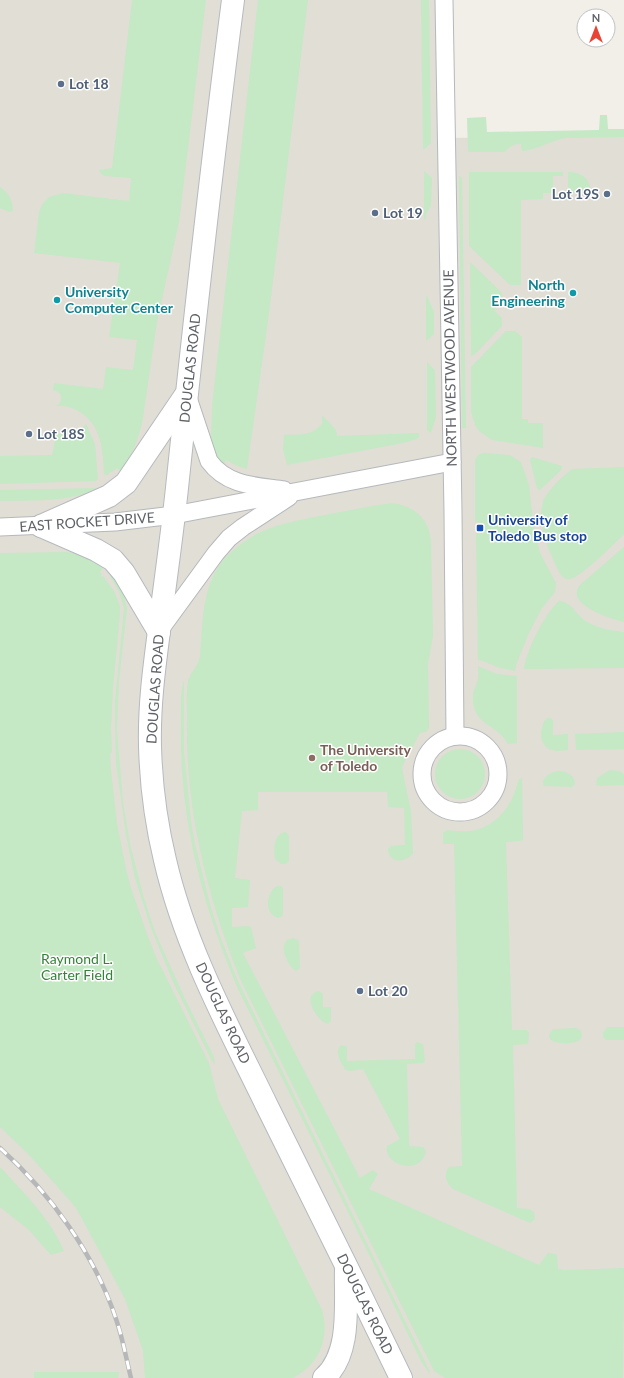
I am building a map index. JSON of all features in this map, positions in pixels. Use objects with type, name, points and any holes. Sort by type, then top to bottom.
[{"type":"street","name":"DOUGLAS ROAD","points":[[233,0],[209,191],[174,515],[153,671],[150,753],[156,816],[164,858],[174,895],[187,933],[210,989],[401,1378]]},
{"type":"street","name":"NORTH WESTWOOD AVENUE","points":[[444,0],[455,736]]},
{"type":"street","points":[[186,395],[209,461],[215,469],[224,476],[240,483],[296,492]]},
{"type":"street","points":[[41,526],[109,496],[126,483],[186,395]]},
{"type":"street","name":"EAST ROCKET DRIVE","points":[[0,527],[116,522],[174,515],[452,462]]},
{"type":"street","points":[[41,526],[96,550],[113,560],[124,573],[159,632],[216,553],[230,538],[243,527],[296,492]]},
{"type":"street","points":[[455,736],[468,736],[479,741],[489,749],[496,760],[498,771],[498,783],[493,794],[486,803],[476,810],[465,813],[453,812],[432,802],[425,792],[421,780],[421,768],[426,756],[433,746],[443,739],[455,736]]},
{"type":"street","points":[[324,1378],[335,1366],[344,1342],[346,1264]]},
{"type":"shaded area","name":"The University of Toledo","points":[[0,0],[444,0],[446,138],[624,136],[624,1378],[0,1378]]},
{"type":"green space","points":[[132,0],[206,0],[179,222],[157,322],[142,424],[134,449],[125,467],[121,472],[117,468],[107,475],[104,474],[102,448],[93,424],[80,412],[72,408],[66,406],[56,406],[60,403],[61,396],[57,391],[53,390],[54,383],[103,389],[106,367],[133,370],[137,340],[109,337],[120,263],[34,253],[39,212],[43,203],[49,197],[63,193],[129,201],[131,178],[105,176],[101,174],[99,170],[112,168]]},
{"type":"green space","points":[[258,0],[308,0],[268,321],[247,469],[226,460],[224,464],[219,460],[211,444],[212,405]]},
{"type":"green space","points":[[421,0],[429,0],[431,143],[423,150]]},
{"type":"green space","points":[[600,115],[607,115],[608,129],[624,129],[624,137],[566,138],[522,151],[521,144],[516,144],[505,152],[468,152],[467,118],[486,117],[487,132],[599,130]]},
{"type":"green space","points":[[424,171],[432,178],[431,205],[426,215],[426,219],[424,220]]},
{"type":"green space","points":[[469,172],[563,172],[563,176],[553,176],[553,193],[543,193],[543,199],[521,200],[521,285],[510,285],[469,246]]},
{"type":"green space","points":[[568,172],[577,173],[584,177],[589,183],[591,192],[568,193]]},
{"type":"green space","points":[[459,176],[462,178],[466,428],[462,428]]},
{"type":"green space","points":[[0,187],[10,198],[13,211],[9,212],[0,208]]},
{"type":"green space","points":[[470,262],[502,293],[502,301],[494,310],[502,318],[502,326],[474,355],[471,356]]},
{"type":"green space","points":[[426,296],[434,312],[434,334],[426,341]]},
{"type":"green space","points":[[506,331],[515,331],[522,337],[522,419],[528,419],[528,423],[543,423],[543,448],[492,440],[479,431],[475,425],[471,412],[471,367]]},
{"type":"green space","points":[[427,362],[435,370],[436,417],[431,433],[427,430]]},
{"type":"green space","points":[[322,415],[336,430],[337,436],[419,433],[419,437],[403,443],[287,465],[283,449],[284,435],[304,434],[313,431],[322,424]]},
{"type":"green space","points":[[86,424],[95,444],[98,479],[96,481],[0,484],[0,456],[52,455],[56,435],[62,433],[72,438]]},
{"type":"green space","points":[[484,453],[510,455],[521,462],[529,485],[533,522],[540,553],[556,583],[555,592],[542,608],[529,633],[515,671],[500,668],[478,660],[476,533],[483,533],[483,523],[475,522],[475,460],[478,455]]},
{"type":"green space","points":[[532,457],[562,466],[561,470],[540,490],[537,488],[530,460]]},
{"type":"green space","points":[[624,467],[624,534],[582,572],[575,577],[565,579],[560,574],[556,566],[545,539],[541,520],[541,511],[545,498],[556,484],[572,469]]},
{"type":"green space","points":[[97,488],[75,496],[50,500],[0,501],[0,490]]},
{"type":"green space","points":[[392,503],[407,507],[419,514],[427,526],[431,541],[433,636],[428,664],[429,728],[426,732],[420,733],[402,767],[411,811],[413,854],[405,859],[394,860],[389,854],[388,849],[391,846],[405,845],[404,808],[388,807],[387,792],[258,792],[258,810],[242,811],[235,878],[250,880],[248,907],[232,908],[232,927],[251,927],[256,948],[243,953],[360,1178],[373,1170],[378,1174],[369,1189],[539,1265],[548,1253],[556,1254],[558,1269],[624,1268],[623,1378],[445,1378],[434,1371],[241,981],[208,885],[194,819],[190,786],[187,752],[187,686],[189,678],[200,656],[205,602],[213,576],[220,564],[229,554],[246,540],[265,530],[283,524]]},
{"type":"green space","points":[[624,547],[624,622],[609,618],[590,609],[578,598],[577,591],[581,584]]},
{"type":"green space","name":"Raymond L. Carter Field","points":[[0,553],[77,553],[105,565],[100,572],[102,574],[100,576],[103,576],[114,591],[120,606],[113,688],[111,728],[112,753],[110,753],[117,823],[131,888],[156,957],[209,1063],[218,1099],[322,1310],[324,1331],[320,1350],[310,1366],[293,1378],[145,1378],[143,1351],[125,1299],[76,1208],[29,1155],[0,1127]]},
{"type":"green space","points":[[112,574],[123,591],[127,609],[119,681],[117,730],[123,802],[130,844],[143,895],[155,932],[185,999],[214,1057],[215,1065],[174,984],[151,928],[135,878],[126,835],[116,763],[115,701],[124,608],[119,592],[110,576]]},
{"type":"green space","points":[[559,601],[567,603],[583,619],[591,624],[605,629],[624,632],[624,668],[524,669],[528,652],[542,623]]},
{"type":"green space","points":[[478,666],[497,674],[517,676],[517,743],[508,744],[501,734],[486,724],[476,713],[473,703],[473,696],[478,677]]},
{"type":"green space","points":[[184,680],[184,752],[191,821],[195,844],[210,904],[220,936],[237,979],[430,1372],[429,1373],[421,1361],[238,989],[225,957],[195,860],[184,794],[181,760],[181,708]]},
{"type":"green space","points":[[547,718],[553,720],[553,735],[568,734],[568,750],[554,751],[544,745],[541,731]]},
{"type":"green space","points":[[624,732],[624,749],[576,750],[575,734]]},
{"type":"green space","points":[[460,749],[469,751],[478,756],[483,765],[485,774],[483,783],[478,792],[469,797],[460,799],[451,797],[442,792],[437,783],[435,774],[437,765],[442,756],[451,751]]},
{"type":"green space","points":[[610,770],[619,771],[624,774],[624,785],[596,785],[597,778]]},
{"type":"green space","points":[[558,771],[570,774],[575,781],[575,784],[572,787],[543,786],[543,781],[547,775]]},
{"type":"green space","points":[[522,778],[523,840],[506,842],[512,1030],[526,1030],[529,1032],[528,1044],[513,1045],[517,1208],[529,1209],[534,1212],[535,1219],[530,1223],[453,1189],[446,1178],[446,1173],[449,1167],[462,1166],[454,844],[443,844],[443,833],[447,830],[471,831],[492,823],[503,813],[511,801],[519,779]]},
{"type":"green space","points":[[286,832],[289,836],[289,861],[286,864],[281,864],[275,859],[274,846],[279,835]]},
{"type":"green space","points":[[277,886],[281,886],[283,888],[283,915],[279,918],[270,913],[268,908],[270,893]]},
{"type":"green space","points":[[293,938],[299,942],[300,968],[296,971],[291,967],[284,952],[284,944],[287,940]]},
{"type":"green space","points":[[319,991],[323,994],[323,1007],[331,1007],[331,1021],[328,1024],[319,1018],[312,1008],[311,997],[313,993]]},
{"type":"green space","points":[[607,1027],[624,1027],[624,1040],[606,1040],[603,1037],[603,1033]]},
{"type":"green space","points":[[576,1028],[581,1031],[582,1036],[579,1041],[563,1043],[553,1041],[550,1038],[550,1034],[553,1029]]},
{"type":"green space","points":[[417,1042],[423,1044],[425,1061],[423,1063],[407,1064],[409,1146],[423,1147],[426,1151],[423,1159],[417,1164],[410,1166],[396,1163],[387,1153],[387,1146],[400,1139],[363,1069],[350,1071],[346,1070],[340,1061],[338,1051],[341,1045],[346,1046],[347,1061],[415,1059],[415,1044]]},
{"type":"green space","points":[[0,1167],[44,1217],[64,1251],[51,1255],[29,1230],[0,1207]]},
{"type":"green space","points":[[34,1372],[119,1372],[118,1378],[34,1378]]},
{"type":"railway","points":[[0,1148],[53,1205],[69,1226],[83,1249],[107,1295],[116,1319],[123,1341],[131,1378]]},
{"type":"place","name":"Lot 18","points":[[61,84]]},
{"type":"place","name":"Lot 19S","points":[[607,194]]},
{"type":"place","name":"Lot 19","points":[[375,213]]},
{"type":"place","name":"North Engineering","points":[[573,293]]},
{"type":"place","name":"University Computer Center","points":[[57,300]]},
{"type":"place","name":"Lot 18S","points":[[29,434]]},
{"type":"place","name":"University of Toledo Bus stop","points":[[480,528]]},
{"type":"place","name":"The University of Toledo","points":[[312,758]]},
{"type":"place","name":"Lot 20","points":[[360,991]]}]
